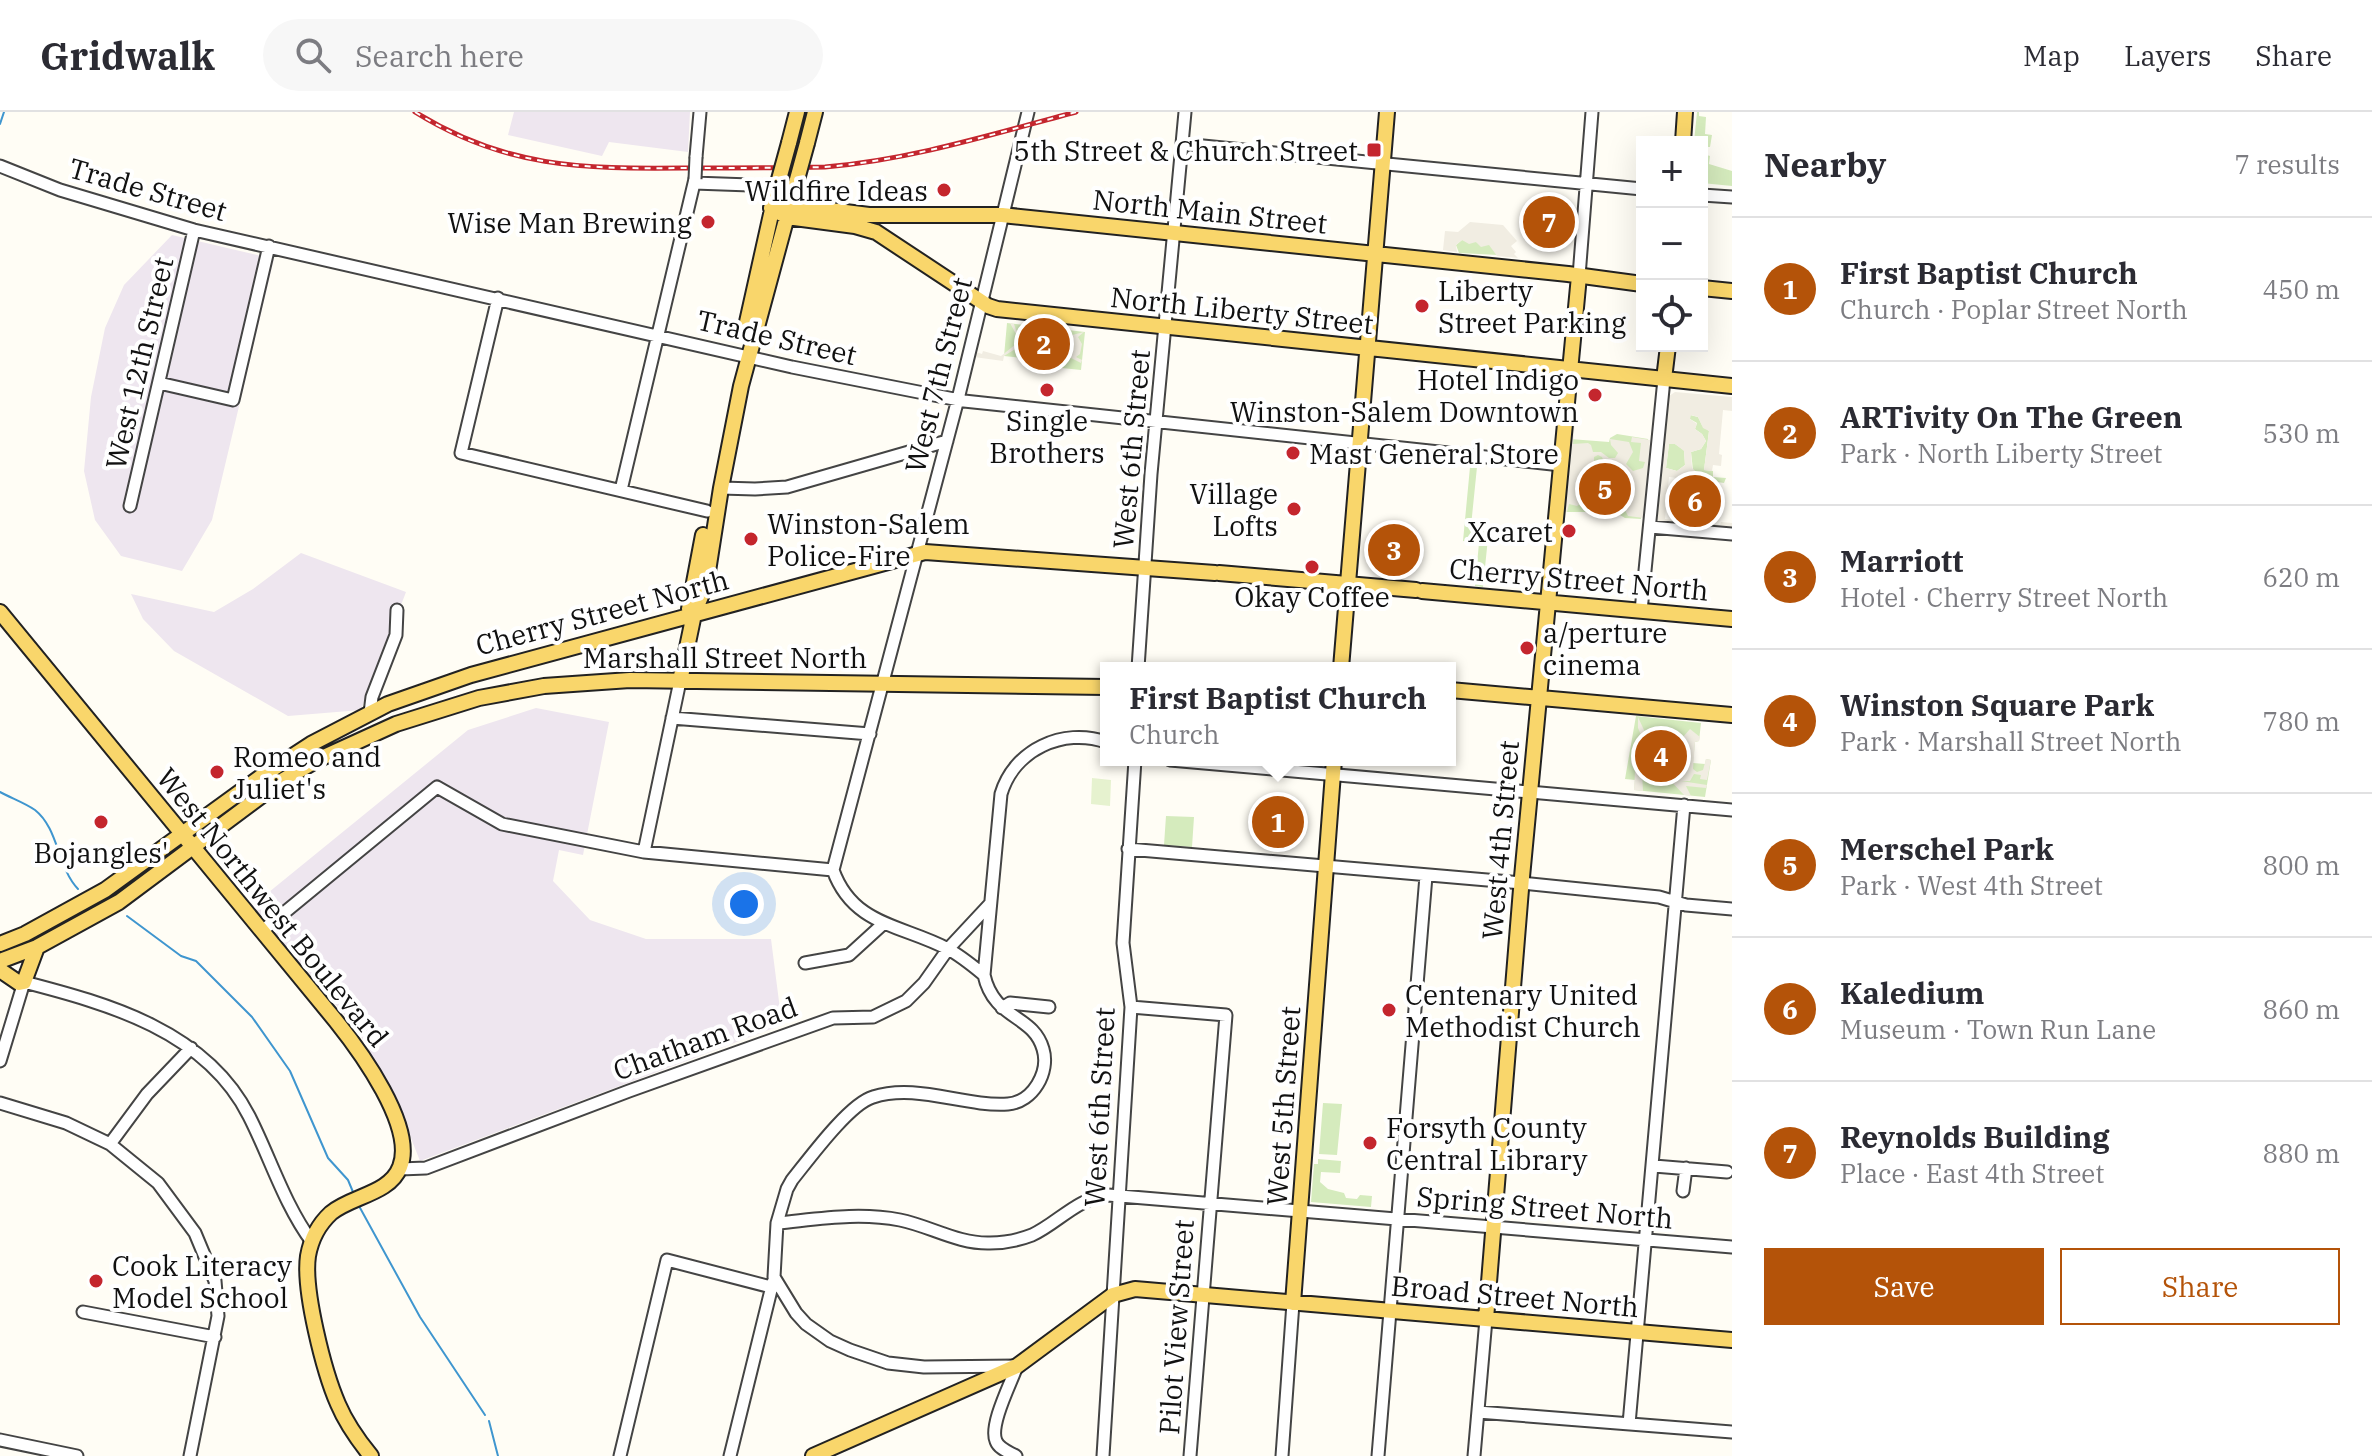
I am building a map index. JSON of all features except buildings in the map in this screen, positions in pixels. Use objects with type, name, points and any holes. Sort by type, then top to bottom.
[{"type":"main road","points":[[691,615],[706,584],[771,208],[797,112]]},
{"type":"main road","points":[[680,681],[707,511],[744,355],[789,211],[815,112]]},
{"type":"main road","points":[[1342,662],[1387,112]]},
{"type":"main road","points":[[1683,136],[1685,112]]},
{"type":"main road","name":"North Main Street","points":[[771,208],[893,216],[1002,215],[1636,283]]},
{"type":"main road","name":"North Liberty Street","points":[[789,211],[862,227],[889,240],[980,301],[997,309],[1732,386]]},
{"type":"main road","points":[[889,240],[887,226],[893,216]]},
{"type":"main road","name":"West 4th Street","points":[[1486,1319],[1530,791],[1579,276]]},
{"type":"main road","points":[[1708,289],[1732,291]]},
{"type":"main road","points":[[1664,379],[1667,352]]},
{"type":"main road","name":"Cherry Street North","points":[[0,944],[95,896],[287,759],[370,713],[416,693],[471,675],[918,553],[940,552],[1217,573],[1732,619]]},
{"type":"main road","points":[[706,584],[718,598],[731,604]]},
{"type":"main road","name":"West Northwest Boulevard","points":[[0,612],[353,1042],[377,1081],[403,1142],[400,1169]]},
{"type":"main road","name":"Marshall Street North","points":[[0,961],[37,947],[119,902],[298,771],[356,741],[417,716],[479,698],[544,686],[608,681],[1100,687]]},
{"type":"main road","points":[[1456,691],[1732,715]]},
{"type":"main road","name":"West 5th Street","points":[[1293,1303],[1334,767]]},
{"type":"main road","points":[[0,970],[19,983],[24,982],[37,947]]},
{"type":"main road","points":[[371,1456],[339,1407],[321,1354],[308,1259],[316,1231],[329,1215],[391,1182],[400,1169]]},
{"type":"main road","name":"Broad Street North","points":[[1113,1295],[1135,1289],[1732,1340]]},
{"type":"main road","points":[[813,1456],[1017,1366],[1113,1295]]},
{"type":"street","points":[[621,490],[694,181],[700,112]]},
{"type":"street","name":"West 7th Street","points":[[833,870],[958,399],[1028,112]]},
{"type":"street","name":"West 6th Street","points":[[1138,662],[1156,422],[1185,112]]},
{"type":"street","points":[[1579,276],[1592,112]]},
{"type":"street","points":[[1183,144],[1636,188]]},
{"type":"street","name":"Trade Street","points":[[0,166],[60,190],[194,230],[804,370],[958,399],[1561,465]]},
{"type":"street","points":[[694,181],[750,185]]},
{"type":"street","points":[[1708,195],[1732,197]]},
{"type":"street","name":"West 12th Street","points":[[130,506],[194,230]]},
{"type":"street","points":[[159,383],[233,400],[269,246]]},
{"type":"street","points":[[498,298],[461,453],[707,511]]},
{"type":"street","points":[[1641,611],[1664,379]]},
{"type":"street","points":[[721,488],[787,487],[947,441]]},
{"type":"street","points":[[1650,527],[1732,534]]},
{"type":"street","points":[[370,713],[372,697],[396,635],[397,610]]},
{"type":"street","points":[[644,852],[680,681]]},
{"type":"street","points":[[672,718],[870,734]]},
{"type":"street","points":[[730,1456],[773,1282],[777,1223],[792,1180],[847,1116],[866,1099],[899,1093],[1007,1104],[1031,1093],[1044,1071],[1043,1049],[1028,1026],[1002,1008],[988,992],[984,975],[996,827],[1004,784],[1017,766],[1053,741],[1075,737],[1100,741]]},
{"type":"street","name":"West 6th Street","points":[[1103,1456],[1131,1007],[1123,943],[1135,766]]},
{"type":"street","points":[[1311,766],[1732,810]]},
{"type":"street","points":[[262,931],[437,787],[502,824],[644,852],[833,870],[838,885],[849,899],[883,924],[948,949],[984,975]]},
{"type":"street","points":[[1629,1424],[1684,805]]},
{"type":"street","points":[[1128,849],[1522,883],[1732,909]]},
{"type":"street","points":[[1378,1456],[1426,876]]},
{"type":"street","name":"Chatham Road","points":[[400,1169],[426,1168],[641,1086],[833,1018],[862,1018],[883,1013],[914,994],[948,949],[990,904]]},
{"type":"street","points":[[805,963],[849,955],[883,924]]},
{"type":"street","points":[[0,1061],[24,982],[109,1005],[154,1026],[191,1048],[242,1102],[297,1222],[312,1242]]},
{"type":"street","points":[[1002,1008],[1010,1003],[1049,1007]]},
{"type":"street","name":"Pilot View Street","points":[[1131,1007],[1226,1015],[1190,1456]]},
{"type":"street","points":[[110,1144],[147,1094],[191,1048]]},
{"type":"street","points":[[0,1103],[66,1123],[110,1144],[158,1183],[195,1233],[215,1281],[218,1316],[190,1456]]},
{"type":"street","points":[[1654,1166],[1727,1172]]},
{"type":"street","points":[[1683,1191],[1686,1168]]},
{"type":"street","name":"Spring Street North","points":[[777,1223],[835,1215],[875,1216],[915,1224],[963,1240],[989,1243],[1031,1235],[1081,1204],[1101,1195],[1118,1195],[1732,1247]]},
{"type":"street","points":[[620,1456],[667,1260],[773,1282],[806,1324],[830,1341],[860,1354],[902,1365],[1017,1366],[994,1435],[998,1445],[1016,1456]]},
{"type":"street","name":"West 5th Street","points":[[1282,1456],[1293,1303]]},
{"type":"street","points":[[83,1312],[215,1337]]},
{"type":"street","name":"West 4th Street","points":[[1474,1456],[1486,1319]]},
{"type":"street","points":[[1478,1412],[1732,1432]]},
{"type":"street","points":[[0,1440],[77,1456]]},
{"type":"shaded area","points":[[514,112],[690,112],[688,152],[609,142],[602,156],[508,135]]},
{"type":"shaded area","points":[[1470,222],[1503,225],[1517,241],[1511,246],[1518,258],[1497,256],[1489,245],[1481,247],[1476,242],[1469,244],[1462,240],[1456,245],[1457,252],[1443,250],[1445,231],[1458,232]]},
{"type":"shaded area","points":[[172,235],[274,259],[212,520],[182,571],[121,556],[95,520],[84,471],[91,397],[105,328],[124,285]]},
{"type":"shaded area","points":[[1010,323],[1022,334],[1033,332],[1042,338],[1046,327],[1050,328],[1047,337],[1050,340],[1059,332],[1072,335],[1084,332],[1078,337],[1082,344],[1076,357],[1082,360],[1081,363],[1067,356],[1058,357],[1048,349],[1033,359],[1040,347],[1025,352],[1017,348],[1004,356],[1003,361],[974,357],[976,352],[982,354],[983,351],[1001,356],[1016,344],[1040,343],[1038,339],[1017,336]]},
{"type":"shaded area","points":[[1675,392],[1732,397],[1732,411],[1723,410],[1719,454],[1722,455],[1721,466],[1713,465],[1712,471],[1704,470],[1709,431],[1703,428],[1698,417],[1691,415],[1690,419],[1697,424],[1695,429],[1706,441],[1701,449],[1691,452],[1692,468],[1705,480],[1721,483],[1669,477],[1665,519],[1720,525],[1721,522],[1732,523],[1732,530],[1657,523],[1669,396]],"holes":[[[1669,444],[1675,444],[1684,451],[1685,465],[1677,471],[1666,468]]]},
{"type":"shaded area","points":[[1570,421],[1575,421],[1573,444],[1588,443],[1593,452],[1601,452],[1609,458],[1615,458],[1618,453],[1610,439],[1629,442],[1633,452],[1626,464],[1633,471],[1643,468],[1645,462],[1639,461],[1641,443],[1631,442],[1632,437],[1650,440],[1644,518],[1628,516],[1619,498],[1613,494],[1601,506],[1585,500],[1577,506],[1569,504],[1567,512],[1563,512]],"holes":[[[1594,457],[1602,457],[1606,467],[1624,474],[1627,484],[1623,491],[1610,490],[1598,500],[1587,492],[1602,469],[1601,464],[1594,462]]]},
{"type":"shaded area","points":[[301,553],[406,592],[361,710],[288,716],[174,651],[143,619],[131,594],[214,612],[253,589]]},
{"type":"shaded area","points":[[536,708],[609,722],[583,855],[559,850],[553,881],[590,920],[646,939],[771,939],[782,1025],[420,1161],[394,1095],[358,1031],[252,906],[468,730]]},
{"type":"shaded area","points":[[1638,717],[1649,741],[1677,744],[1690,729],[1700,737],[1695,742],[1693,769],[1697,772],[1703,770],[1706,759],[1711,760],[1707,780],[1694,774],[1690,781],[1681,781],[1707,785],[1706,788],[1686,786],[1691,796],[1684,795],[1666,776],[1645,776],[1648,769],[1643,759],[1648,753],[1658,750],[1670,751],[1679,758],[1681,765],[1675,771],[1678,776],[1683,776],[1687,764],[1684,754],[1675,747],[1657,744],[1644,747],[1638,754],[1636,761],[1642,772],[1643,791],[1634,790],[1633,748],[1644,742],[1638,728]]},
{"type":"green space","points":[[1699,112],[1699,116],[1706,117],[1705,134],[1712,135],[1710,147],[1708,136],[1695,136]]},
{"type":"green space","points":[[1708,155],[1709,164],[1732,171],[1732,186],[1708,184]]},
{"type":"green space","points":[[1462,240],[1489,244],[1498,255],[1459,253],[1456,245]]},
{"type":"green space","points":[[1007,323],[1085,332],[1081,370],[1052,367],[1052,361],[1004,356]]},
{"type":"green space","points":[[1690,415],[1698,417],[1709,431],[1704,470],[1713,471],[1713,477],[1726,478],[1724,483],[1705,480],[1693,470],[1691,452],[1701,449],[1706,441],[1695,429],[1697,423],[1690,419]]},
{"type":"green space","points":[[1617,434],[1648,439],[1641,519],[1625,518],[1615,512],[1563,512],[1570,439],[1609,442]]},
{"type":"green space","points":[[1669,444],[1684,450],[1685,465],[1677,471],[1666,468]]},
{"type":"green space","points":[[1470,467],[1477,467],[1471,526],[1489,528],[1483,587],[1475,586],[1479,543],[1463,541]]},
{"type":"green space","points":[[1636,716],[1701,723],[1693,763],[1705,764],[1706,759],[1711,760],[1705,797],[1634,790],[1635,780],[1625,779]]},
{"type":"green space","points":[[1092,778],[1111,780],[1110,806],[1091,804]]},
{"type":"green space","points":[[1166,816],[1194,817],[1192,847],[1164,845]]},
{"type":"green space","points":[[1323,1103],[1342,1104],[1337,1155],[1319,1154]]},
{"type":"green space","points":[[1318,1159],[1341,1161],[1340,1173],[1321,1172],[1320,1182],[1328,1189],[1344,1193],[1346,1198],[1372,1196],[1371,1207],[1311,1202],[1314,1164],[1318,1164]]},
{"type":"waterway","points":[[0,124],[4,112]]},
{"type":"waterway","points":[[0,792],[31,807],[43,818],[78,889]]},
{"type":"waterway","points":[[127,916],[181,956],[196,961],[252,1017],[290,1071],[328,1158],[348,1180],[353,1192]]},
{"type":"waterway","points":[[359,1206],[420,1317],[485,1415]]},
{"type":"waterway","points":[[489,1421],[498,1456]]},
{"type":"railway","points":[[415,112],[448,131],[513,155],[612,168],[825,167],[857,164],[951,145],[1076,112]]},
{"type":"place","name":"5th Street & Church Street","points":[[1374,150]]},
{"type":"place","name":"Wildfire Ideas","points":[[944,190]]},
{"type":"place","name":"Wise Man Brewing","points":[[708,222]]},
{"type":"place","name":"Reynolds Building","points":[[1549,222]]},
{"type":"place","name":"Liberty Street Parking","points":[[1422,306]]},
{"type":"place","name":"ARTivity On The Green","points":[[1044,344]]},
{"type":"place","name":"Single Brothers","points":[[1047,390]]},
{"type":"place","name":"Hotel Indigo Winston-Salem Downtown","points":[[1595,395]]},
{"type":"place","name":"Mast General Store","points":[[1293,453]]},
{"type":"place","name":"Merschel Park","points":[[1605,489]]},
{"type":"place","name":"Kaledium","points":[[1695,501]]},
{"type":"place","name":"Village Lofts","points":[[1294,509]]},
{"type":"place","name":"Xcaret","points":[[1569,531]]},
{"type":"place","name":"Winston-Salem Police-Fire","points":[[751,539]]},
{"type":"place","name":"Marriott","points":[[1394,550]]},
{"type":"place","name":"Okay Coffee","points":[[1312,567]]},
{"type":"place","name":"a/perture cinema","points":[[1527,648]]},
{"type":"place","name":"Winston Square Park","points":[[1661,756]]},
{"type":"place","name":"Romeo and Juliet's","points":[[217,772]]},
{"type":"place","name":"Bojangles'","points":[[101,822]]},
{"type":"place","name":"First Baptist Church","points":[[1278,822]]},
{"type":"place","name":"Centenary United Methodist Church","points":[[1389,1010]]},
{"type":"place","name":"Forsyth County Central Library","points":[[1370,1143]]},
{"type":"place","name":"Cook Literacy Model School","points":[[96,1281]]}]
